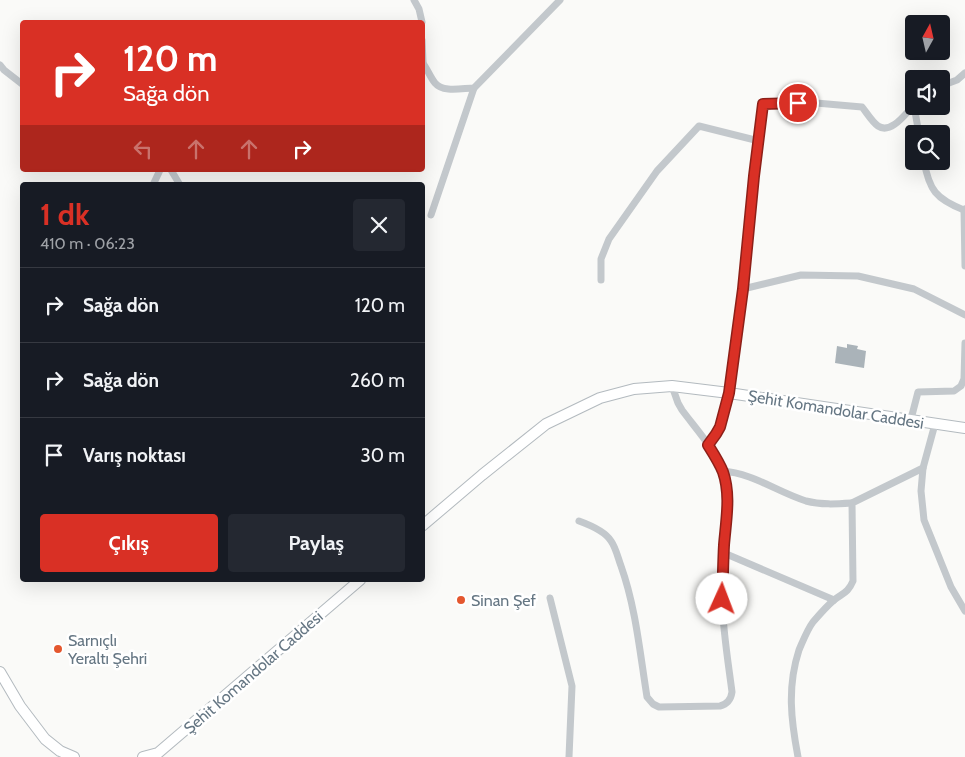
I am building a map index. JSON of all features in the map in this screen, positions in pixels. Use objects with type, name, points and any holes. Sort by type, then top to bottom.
[{"type":"main road","name":"Şehit Komandolar Caddesi","points":[[425,523],[546,424],[600,398],[634,389],[672,386],[965,428]]},
{"type":"main road","name":"Şehit Komandolar Caddesi","points":[[143,757],[158,753],[358,582]]},
{"type":"main road","points":[[0,672],[20,706],[45,740],[60,751],[74,757]]},
{"type":"street","points":[[414,0],[419,9],[422,20]]},
{"type":"street","points":[[431,216],[474,88],[560,0]]},
{"type":"street","points":[[0,65],[20,82]]},
{"type":"street","points":[[425,66],[438,86],[448,89],[474,88]]},
{"type":"street","points":[[950,82],[965,73]]},
{"type":"street","points":[[708,445],[720,427],[729,393],[743,289],[763,104],[816,103],[862,107],[877,126],[886,128],[895,124],[905,115]]},
{"type":"street","points":[[600,280],[601,259],[609,239],[657,171],[699,126],[758,140]]},
{"type":"street","points":[[926,170],[927,178],[935,193],[948,204],[964,210],[965,266]]},
{"type":"street","points":[[743,289],[801,275],[858,276],[914,289],[965,316]]},
{"type":"street","points":[[911,419],[918,392],[954,391],[961,386],[964,379],[965,343]]},
{"type":"street","points":[[579,521],[593,527],[611,540],[629,590],[648,697],[653,704],[660,707],[724,705],[730,699],[732,692],[723,617],[726,486],[717,459],[682,410],[672,386]]},
{"type":"street","points":[[935,424],[924,468],[921,491],[924,520],[951,587],[965,610]]},
{"type":"street","points":[[722,471],[745,475],[808,501],[823,504],[852,503],[924,468]]},
{"type":"street","points":[[798,757],[792,728],[791,702],[795,663],[802,642],[812,623],[834,600],[846,593],[853,581],[852,503]]},
{"type":"street","points":[[724,554],[834,600]]},
{"type":"street","points":[[550,598],[572,686],[569,757]]},
{"type":"building","points":[[847,344],[858,346],[857,349],[866,351],[864,368],[835,363],[837,346],[847,348]]},
{"type":"place","name":"Sinan Şef","points":[[461,600]]},
{"type":"place","name":"Sarnıçlı Yeraltı Şehri","points":[[58,649]]},
{"type":"route","points":[[722,599],[726,486],[717,459],[708,445],[720,427],[729,393],[743,289],[763,104],[798,103]]}]
